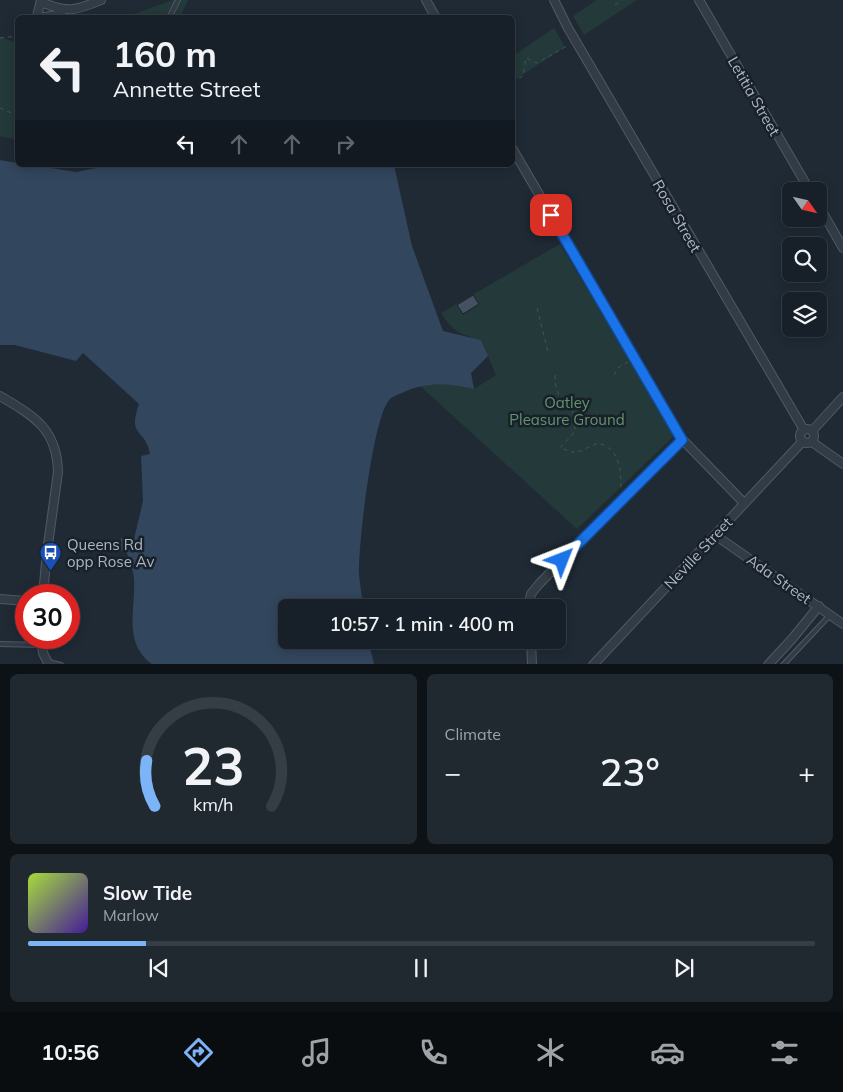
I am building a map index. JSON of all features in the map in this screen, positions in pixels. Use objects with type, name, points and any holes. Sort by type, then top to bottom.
[{"type":"street","points":[[37,15],[41,1],[54,8],[72,11],[101,0]]},
{"type":"street","points":[[426,0],[434,15]]},
{"type":"street","name":"Rosa Street","points":[[554,0],[575,41],[808,431]]},
{"type":"street","name":"Letitia Street","points":[[699,0],[805,182]]},
{"type":"street","points":[[515,153],[682,440],[744,504]]},
{"type":"street","points":[[828,222],[843,248]]},
{"type":"street","points":[[0,396],[36,419],[48,433],[56,451],[58,472],[44,584]]},
{"type":"street","points":[[843,397],[801,436],[843,464]]},
{"type":"street","points":[[807,441],[814,436],[808,431]]},
{"type":"street","points":[[531,599],[534,589],[682,440]]},
{"type":"street","name":"Neville Street","points":[[593,664],[744,504],[807,441]]},
{"type":"street","name":"Ada Street","points":[[715,535],[843,624]]},
{"type":"street","points":[[0,599],[15,600]]},
{"type":"street","points":[[768,664],[792,639],[819,606]]},
{"type":"street","points":[[44,649],[49,663]]},
{"type":"street","points":[[531,649],[532,664]]},
{"type":"lane","points":[[170,15],[178,0]]},
{"type":"lane","points":[[44,15],[72,11]]},
{"type":"lane","points":[[783,664],[830,615]]},
{"type":"lane","points":[[0,644],[15,643]]},
{"type":"lane","points":[[49,663],[61,664]]},
{"type":"path","points":[[615,5],[622,0]]},
{"type":"path","points":[[0,38],[15,36]]},
{"type":"path","points":[[515,80],[523,76],[526,58],[531,62],[537,63],[575,41]]},
{"type":"path","points":[[0,108],[15,115]]},
{"type":"path","points":[[537,308],[548,352]]},
{"type":"path","points":[[614,375],[620,367],[635,358]]},
{"type":"path","points":[[555,375],[558,395],[572,409],[575,428],[574,434],[560,448],[576,453],[598,443],[612,450],[618,459],[621,471],[622,500]]},
{"type":"green space","points":[[173,0],[188,0],[181,15],[130,15]]},
{"type":"green space","points":[[597,0],[637,0],[584,35],[573,16]]},
{"type":"green space","points":[[554,28],[565,47],[515,80],[515,55]]},
{"type":"green space","points":[[0,37],[15,42],[15,140],[0,136]]},
{"type":"green space","name":"Oatley Pleasure Ground","points":[[560,244],[674,436],[577,529],[419,385],[454,384],[474,389],[496,375],[481,340],[453,328],[441,313]]},
{"type":"water","points":[[0,160],[15,163],[15,167],[45,167],[76,172],[101,167],[394,167],[412,246],[443,331],[481,340],[488,356],[471,373],[474,389],[438,384],[421,386],[391,398],[384,410],[372,454],[364,511],[359,559],[362,599],[278,599],[278,649],[370,649],[374,664],[152,664],[143,656],[134,636],[133,571],[126,551],[120,550],[121,538],[134,539],[143,501],[141,456],[150,454],[148,445],[136,428],[135,422],[139,404],[83,353],[76,361],[15,345],[0,345]]},
{"type":"building","points":[[473,295],[479,304],[463,314],[457,305]]},
{"type":"place","name":"Queens Rd opp Rose Av","points":[[51,572]]},
{"type":"route","points":[[551,215],[682,440],[562,560]]}]
